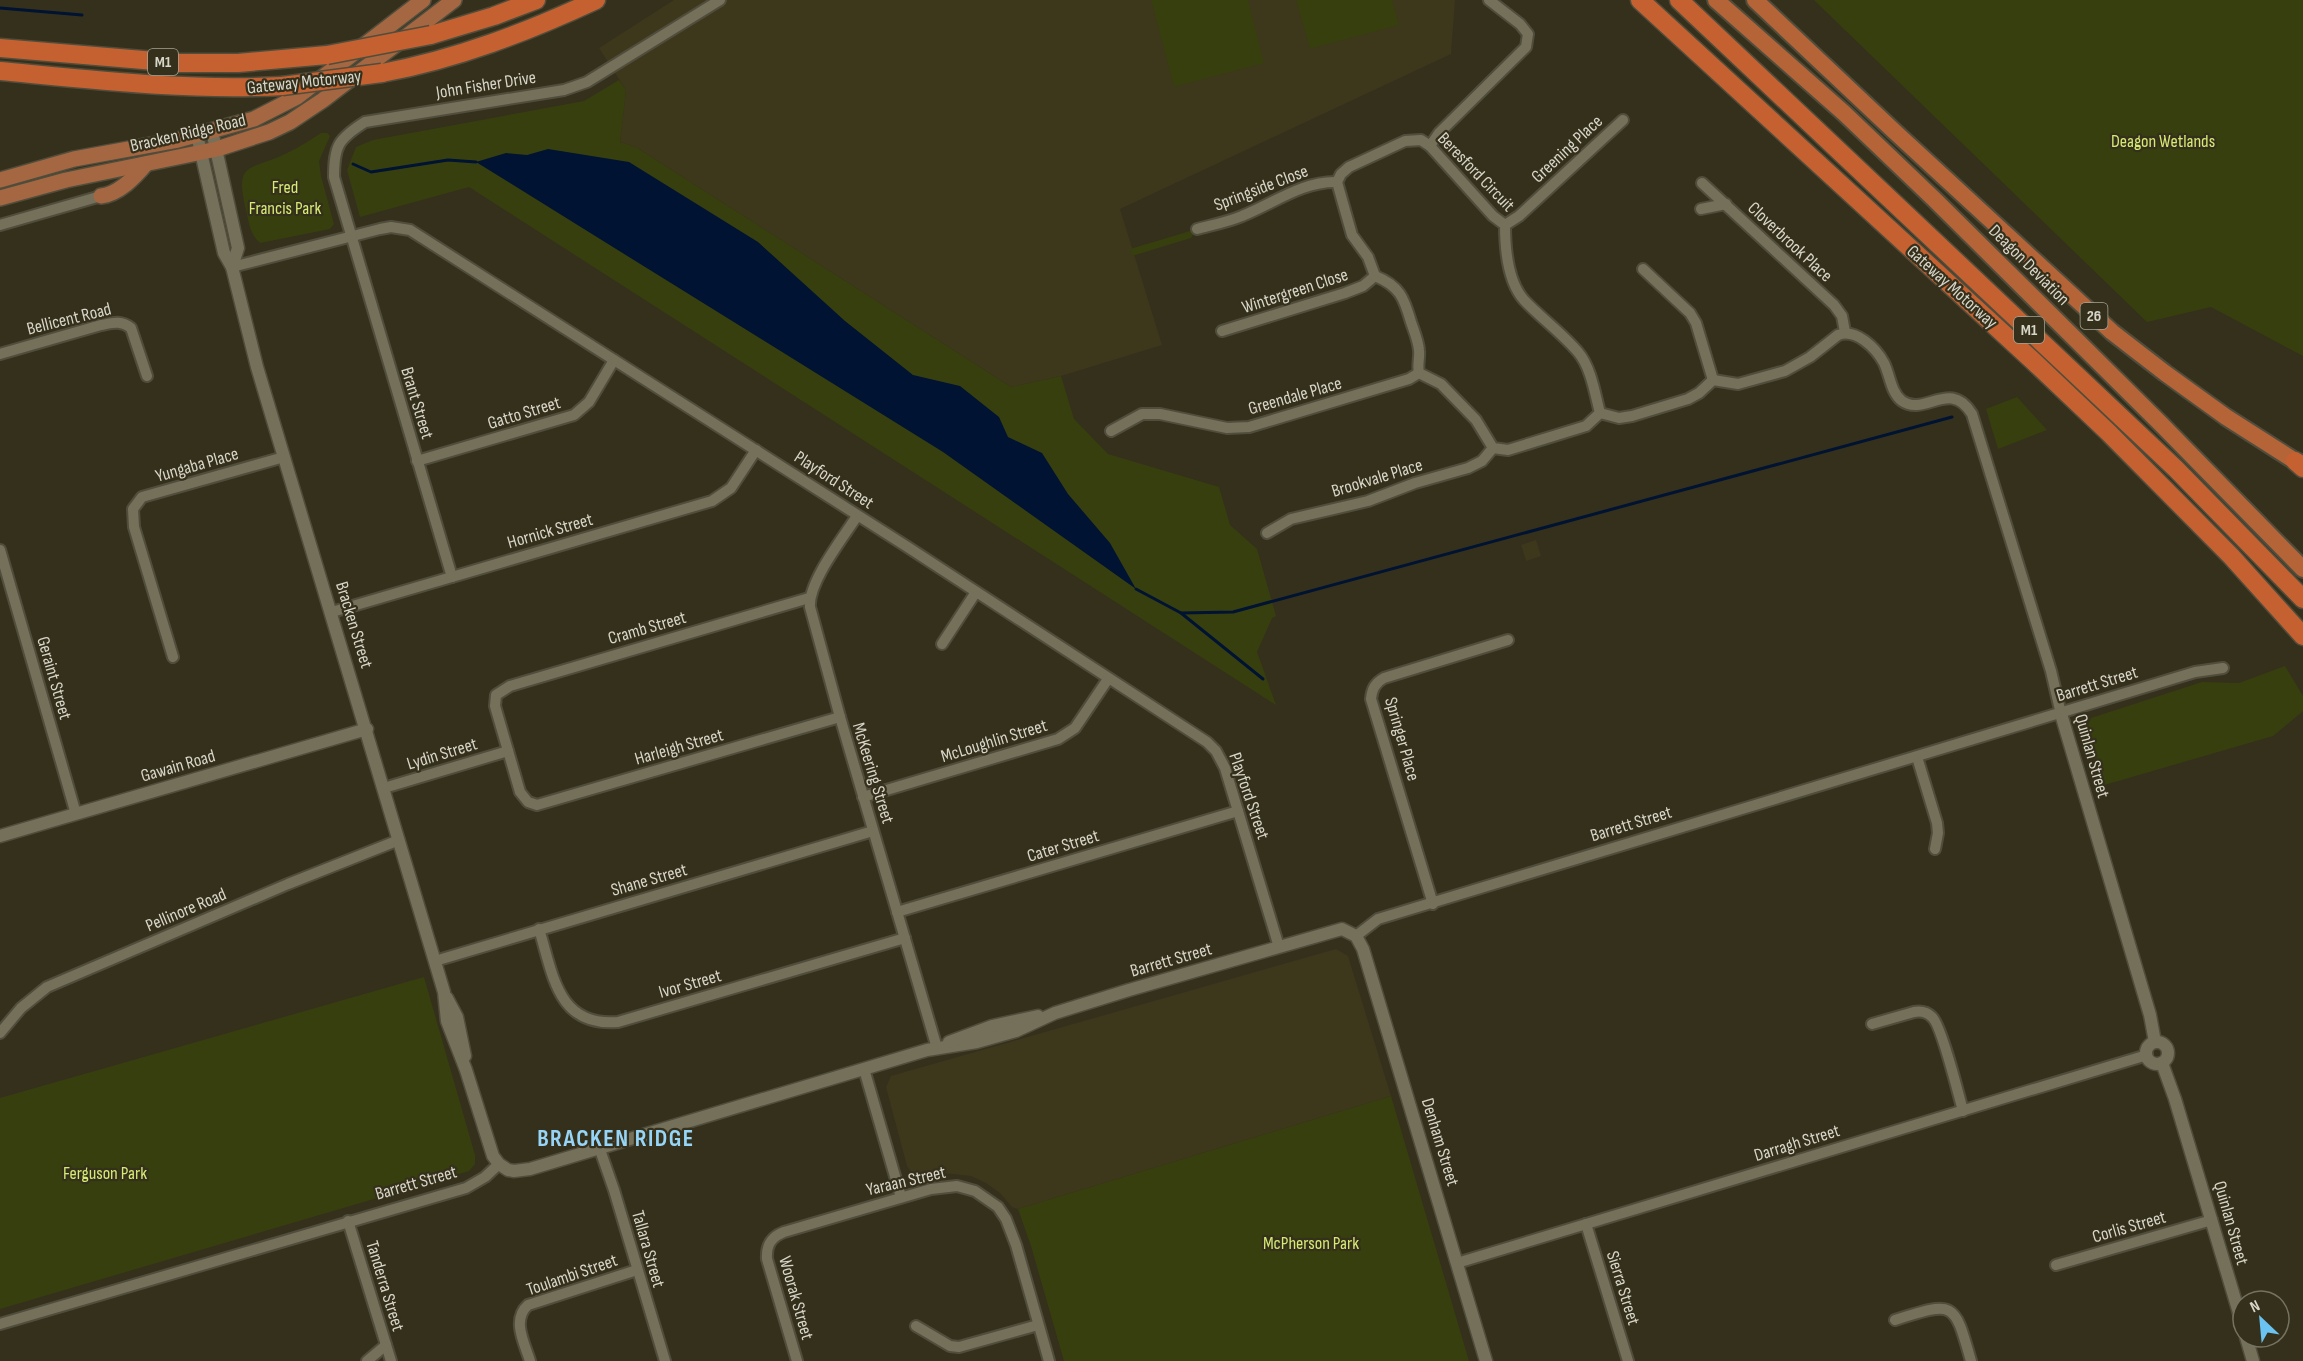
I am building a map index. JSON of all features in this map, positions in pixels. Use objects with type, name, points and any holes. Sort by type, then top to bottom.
[{"type":"highway","name":"Gateway Motorway","points":[[0,48],[179,63],[238,63],[327,55],[431,35],[494,16],[536,0]]},
{"type":"highway","name":"Gateway Motorway","points":[[0,71],[175,87],[282,86],[382,73],[427,64],[547,23],[596,0]]},
{"type":"highway","name":"Gateway Motorway","points":[[1640,0],[2109,433],[2223,548],[2303,636]]},
{"type":"highway","name":"Gateway Motorway","points":[[1679,0],[2176,469],[2303,599]]},
{"type":"highway","name":"Deagon Deviation","points":[[1716,0],[1844,113],[1934,199],[2161,424],[2303,569]]},
{"type":"highway","name":"Deagon Deviation","points":[[1755,0],[2112,332],[2226,417],[2300,464]]},
{"type":"main road","name":"Bracken Ridge Road","points":[[0,180],[74,159],[205,133],[254,119],[297,97],[423,0]]},
{"type":"main road","name":"Bracken Ridge Road","points":[[0,198],[66,180],[209,151],[269,132],[306,112],[454,0]]},
{"type":"main road","points":[[100,196],[115,192],[146,164]]},
{"type":"street","name":"John Fisher Drive","points":[[351,238],[334,177],[334,154],[345,134],[365,122],[564,90],[587,82],[720,0]]},
{"type":"street","points":[[1430,146],[1439,132],[1526,47],[1527,34],[1520,24],[1489,0]]},
{"type":"street","name":"Greening Place","points":[[1505,225],[1519,216],[1623,120]]},
{"type":"street","name":"Bracken Street","points":[[205,133],[238,248],[232,267],[243,317],[444,992],[447,1021],[466,1070],[486,1136],[499,1164]]},
{"type":"street","name":"Beresford Circuit","points":[[1337,182],[1348,167],[1404,141],[1421,140],[1430,146],[1493,216],[1505,225],[1505,242],[1513,280],[1522,298],[1579,352],[1586,364],[1600,413]]},
{"type":"street","name":"Springside Close","points":[[1197,229],[1240,217],[1305,187],[1322,182],[1337,182]]},
{"type":"street","points":[[1337,182],[1352,235],[1368,257],[1375,276],[1388,281],[1400,293],[1406,304],[1420,352],[1417,363],[1419,373],[1441,384],[1476,420],[1493,448],[1508,450],[1586,426],[1600,413],[1619,418],[1632,416],[1688,399],[1699,393],[1713,380]]},
{"type":"street","name":"Cloverbrook Place","points":[[1702,183],[1834,305],[1842,316],[1845,332]]},
{"type":"street","points":[[0,225],[100,196]]},
{"type":"street","points":[[1701,209],[1726,204]]},
{"type":"street","name":"Playford Street","points":[[232,267],[391,227],[410,230],[976,592],[1212,746],[1225,768],[1279,947]]},
{"type":"street","name":"Brant Street","points":[[351,238],[452,577]]},
{"type":"street","points":[[1643,269],[1690,313],[1696,323],[1713,380]]},
{"type":"street","name":"Wintergreen Close","points":[[1222,331],[1345,293],[1363,286],[1375,276]]},
{"type":"street","name":"Bellicent Road","points":[[0,354],[117,322],[126,323],[131,328],[147,375]]},
{"type":"street","points":[[1713,380],[1738,384],[1785,371],[1798,365],[1845,332]]},
{"type":"street","name":"Quinlan Street","points":[[1845,332],[1855,334],[1875,351],[1884,362],[1894,390],[1902,401],[1915,405],[1954,398],[1967,405],[1972,414],[2051,671],[2061,714],[2150,1015],[2155,1042]]},
{"type":"street","name":"Gatto Street","points":[[417,461],[574,415],[589,402],[614,360]]},
{"type":"street","name":"Greendale Place","points":[[1112,431],[1142,414],[1160,414],[1227,428],[1249,427],[1409,379],[1419,373]]},
{"type":"street","name":"Brookvale Place","points":[[1267,533],[1291,519],[1368,501],[1415,483],[1468,468],[1482,461],[1493,448]]},
{"type":"street","name":"Hornick Street","points":[[332,612],[712,501],[731,488],[756,450]]},
{"type":"street","name":"Yungaba Place","points":[[173,657],[134,527],[133,509],[142,497],[284,457]]},
{"type":"street","points":[[809,598],[814,585],[857,516]]},
{"type":"street","name":"Geraint Street","points":[[0,550],[76,814]]},
{"type":"street","points":[[942,644],[976,592]]},
{"type":"street","name":"Cramb Street","points":[[508,751],[492,692],[809,598]]},
{"type":"street","name":"McKeering Street","points":[[809,598],[812,618],[840,717],[937,1048]]},
{"type":"street","name":"Springer Place","points":[[1433,904],[1371,699],[1372,693],[1374,686],[1384,678],[1508,640]]},
{"type":"street","name":"Barrett Street","points":[[0,1324],[466,1188],[499,1164],[508,1170],[522,1171],[937,1048],[986,1040],[1016,1031],[1055,1013],[1342,929],[1356,936],[1378,919],[2195,672],[2223,668]]},
{"type":"street","name":"McLoughlin Street","points":[[863,797],[1058,739],[1075,728],[1108,679]]},
{"type":"street","name":"Harleigh Street","points":[[508,751],[524,806],[537,805],[840,717]]},
{"type":"street","name":"Gawain Road","points":[[0,836],[367,729]]},
{"type":"street","name":"Lydin Street","points":[[384,788],[508,751]]},
{"type":"street","points":[[1917,757],[1937,823],[1935,849]]},
{"type":"street","name":"Cater Street","points":[[897,912],[1238,810]]},
{"type":"street","name":"Shane Street","points":[[435,961],[873,831]]},
{"type":"street","name":"Pellinore Road","points":[[0,1033],[21,1008],[47,987],[288,884],[399,840]]},
{"type":"street","name":"Ivor Street","points":[[539,929],[561,996],[578,1015],[592,1022],[604,1023],[618,1022],[905,938]]},
{"type":"street","name":"Denham Street","points":[[1356,936],[1363,949],[1486,1361]]},
{"type":"street","points":[[1872,1024],[1920,1011],[1932,1017],[1936,1021],[1963,1111]]},
{"type":"street","points":[[2155,1042],[2162,1043],[2168,1051],[2167,1058],[2162,1063],[2152,1062],[2147,1055],[2147,1048],[2155,1042]]},
{"type":"street","name":"Darragh Street","points":[[1457,1263],[2147,1055]]},
{"type":"street","name":"Quinlan Street","points":[[2162,1063],[2232,1289]]},
{"type":"street","points":[[864,1069],[901,1197]]},
{"type":"street","name":"Tallara Street","points":[[599,1148],[614,1190],[664,1361]]},
{"type":"street","name":"Yaraan Street","points":[[769,1244],[773,1238],[784,1232],[931,1189],[957,1186],[975,1191],[998,1207],[1006,1219],[1016,1245],[1049,1361]]},
{"type":"street","name":"Corlis Street","points":[[2056,1265],[2212,1220]]},
{"type":"street","name":"Tanderra Street","points":[[348,1221],[391,1361]]},
{"type":"street","name":"Sierra Street","points":[[1586,1224],[1628,1361]]},
{"type":"street","name":"Woorak Street","points":[[769,1244],[766,1259],[797,1361]]},
{"type":"street","name":"Toulambi Street","points":[[530,1361],[519,1321],[514,1314],[530,1304],[637,1270]]},
{"type":"street","points":[[1895,1320],[1933,1308],[1950,1311],[1957,1317],[1961,1326],[1971,1361]]},
{"type":"street","points":[[916,1326],[950,1346],[959,1347],[1038,1325]]},
{"type":"street","points":[[367,1361],[386,1345]]},
{"type":"shaded area","points":[[674,0],[1455,0],[1451,54],[1120,209],[1162,345],[1061,376],[1011,387],[636,147],[620,142],[626,90],[599,48]]},
{"type":"shaded area","points":[[1536,540],[1541,556],[1526,561],[1521,545]]},
{"type":"shaded area","points":[[1336,949],[1348,956],[1391,1096],[1018,1209],[1012,1207],[1000,1193],[986,1183],[971,1176],[944,1173],[926,1178],[913,1174],[907,1166],[886,1087],[891,1076]]},
{"type":"green space","points":[[1151,0],[1248,0],[1264,63],[1174,87]]},
{"type":"green space","points":[[1296,0],[1392,0],[1399,25],[1310,49]]},
{"type":"green space","name":"Deagon Wetlands","points":[[1814,0],[2303,0],[2303,356],[2211,307],[2147,322]]},
{"type":"green space","points":[[619,80],[626,90],[620,142],[636,147],[1011,387],[1061,376],[1074,419],[1108,454],[1219,487],[1230,525],[1257,549],[1276,616],[1272,618],[1257,652],[1276,705],[469,187],[360,217],[347,170],[356,147],[373,140],[584,101]]},
{"type":"green space","name":"Fred Francis Park","points":[[321,133],[327,133],[330,136],[319,161],[334,224],[330,229],[260,243],[252,232],[248,219],[242,183],[244,175],[254,166],[290,152]]},
{"type":"green space","points":[[1197,229],[1191,238],[1132,256],[1130,249]]},
{"type":"green space","points":[[2017,397],[2047,430],[1998,449],[1986,409]]},
{"type":"green space","points":[[2285,666],[2303,696],[2303,711],[2273,736],[2101,786],[2086,729],[2091,718],[2202,682],[2239,683]]},
{"type":"green space","name":"Ferguson Park","points":[[424,977],[475,1155],[475,1164],[469,1171],[0,1309],[0,1098]]},
{"type":"green space","name":"McPherson Park","points":[[1391,1096],[1469,1361],[1064,1361],[1018,1209]]},
{"type":"water","points":[[548,149],[629,162],[758,242],[845,321],[913,375],[960,386],[999,417],[1008,437],[1042,453],[1068,494],[1110,543],[1136,589],[943,452],[476,162],[506,153],[527,155]]},
{"type":"waterway","points":[[0,8],[82,15]]},
{"type":"waterway","points":[[353,164],[371,172],[448,160],[476,162]]},
{"type":"waterway","points":[[1181,613],[1233,612],[1952,417]]},
{"type":"waterway","points":[[1136,589],[1181,613],[1263,679]]},
{"type":"district","name":"BRACKEN RIDGE","points":[[616,1138]]}]
